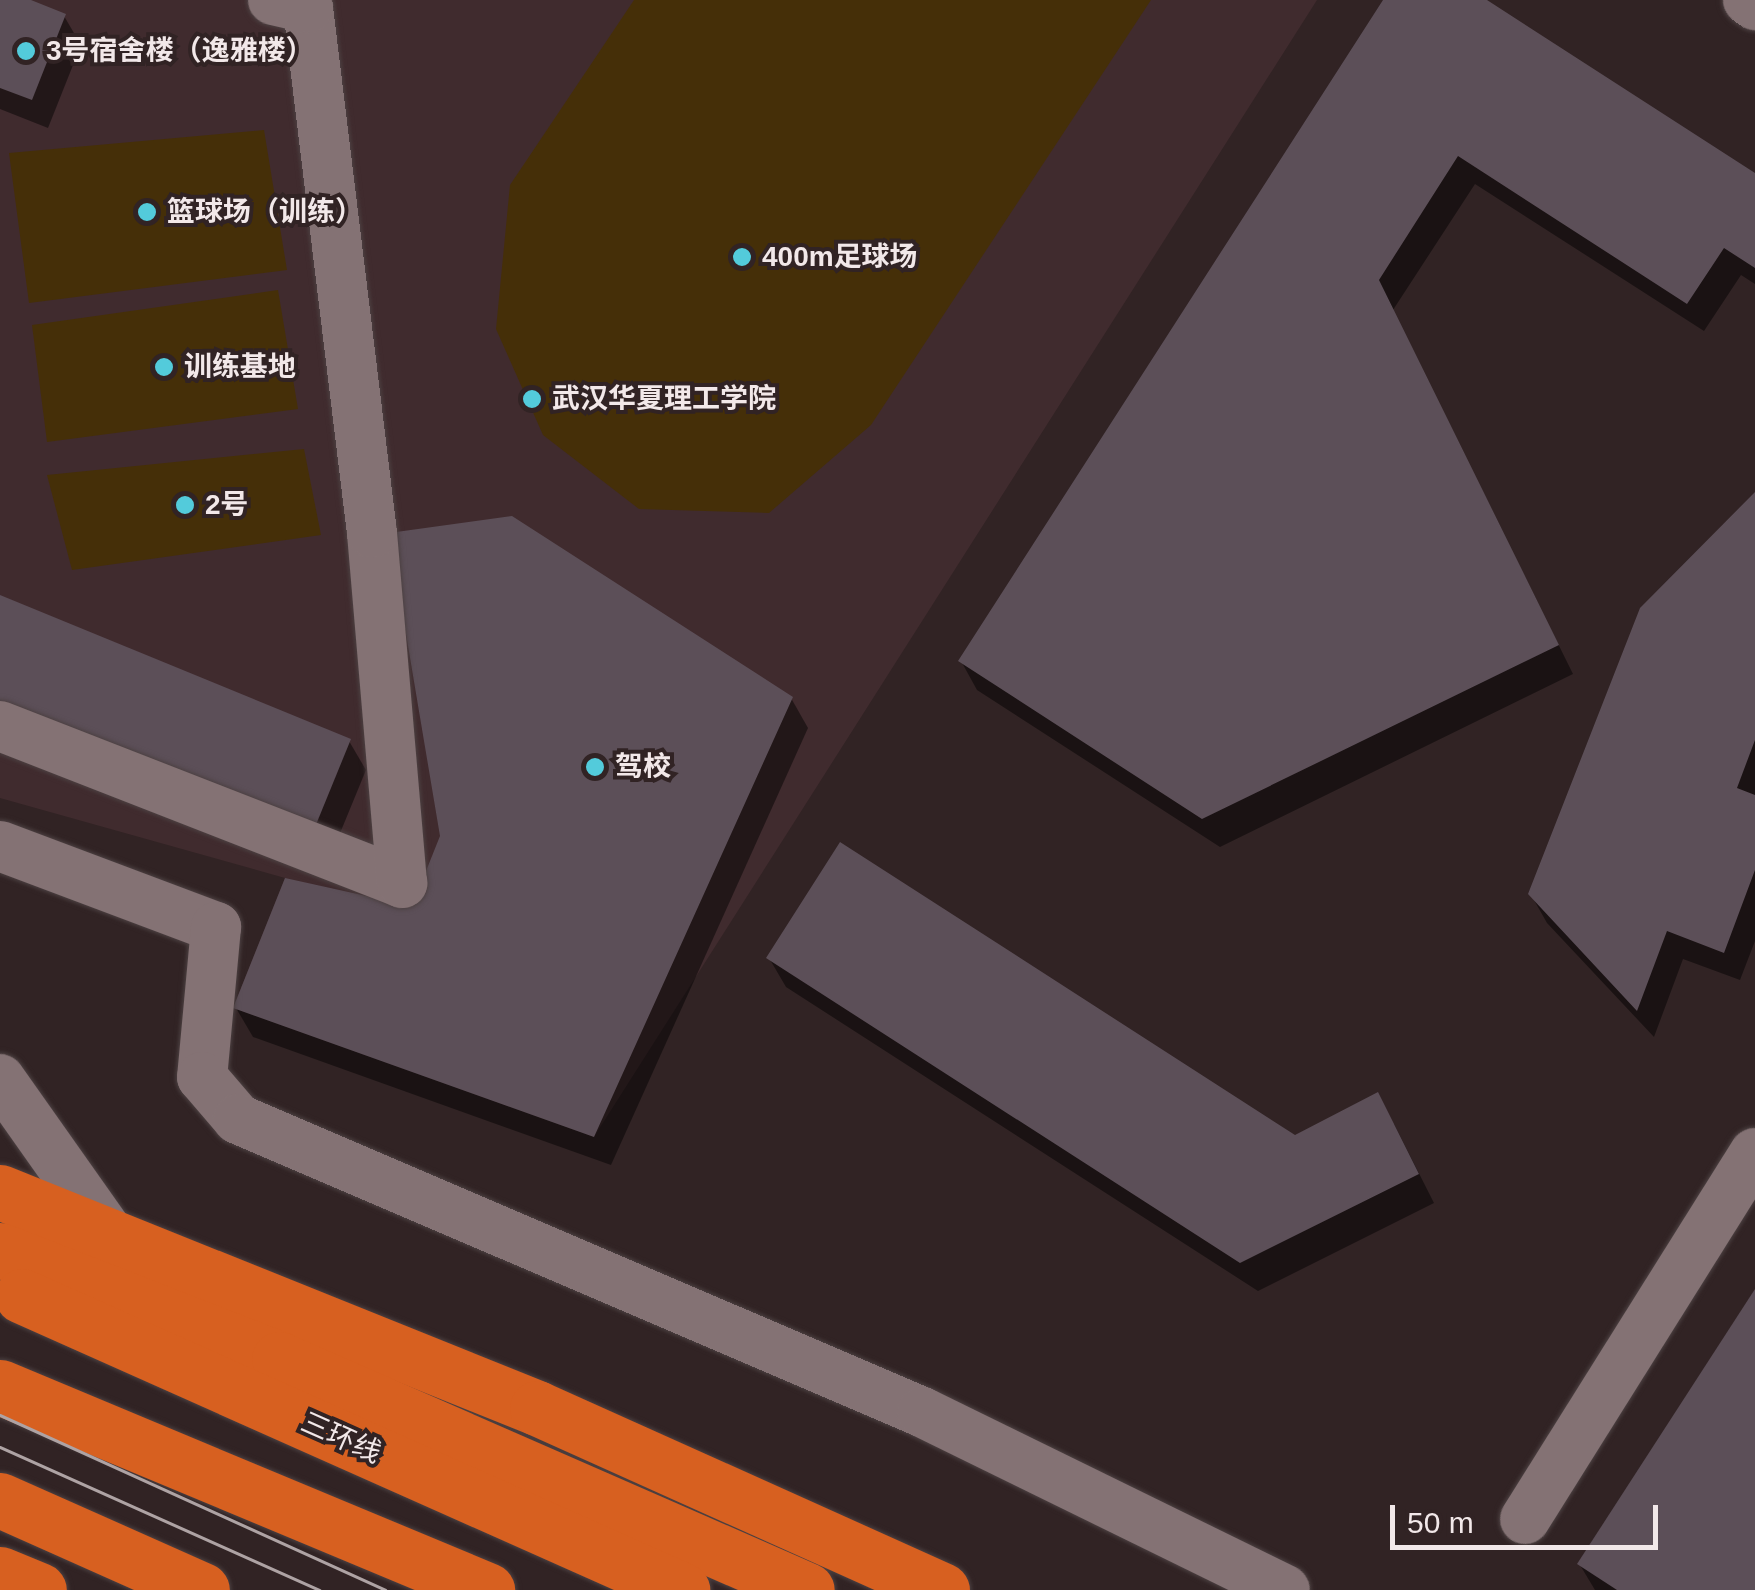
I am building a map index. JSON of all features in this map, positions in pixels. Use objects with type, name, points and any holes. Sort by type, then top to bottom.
[{"type":"highway","points":[[0,1192],[537,1408],[942,1590]]},
{"type":"highway","points":[[112,1238],[558,1480]]},
{"type":"highway","points":[[0,1250],[278,1359],[788,1581]]},
{"type":"highway","name":"三环线","points":[[0,1286],[682,1590]]},
{"type":"highway","points":[[0,1387],[487,1590]]},
{"type":"highway","points":[[0,1500],[202,1590]]},
{"type":"highway","points":[[0,1574],[39,1590]]},
{"type":"street","points":[[1748,0],[1755,5]]},
{"type":"street","points":[[0,726],[402,883],[372,534],[296,3]]},
{"type":"street","points":[[0,846],[216,927],[202,1078],[238,1119],[922,1412],[1285,1590]]},
{"type":"street","points":[[0,1079],[112,1238]]},
{"type":"street","points":[[1525,1519],[1755,1154]]},
{"type":"shaded area","name":"武汉华夏理工学院","points":[[0,0],[1317,0],[594,1137],[233,1008],[285,878],[0,798]]},
{"type":"shaded area","name":"400m足球场","points":[[634,0],[1151,0],[871,425],[769,513],[639,509],[543,435],[496,329],[510,185]]},
{"type":"shaded area","name":"篮球场（训练）","points":[[264,130],[287,270],[29,303],[9,153]]},
{"type":"shaded area","name":"训练基地","points":[[278,290],[298,409],[47,442],[32,325]]},
{"type":"shaded area","name":"2号","points":[[304,449],[321,535],[72,570],[47,475]]},
{"type":"building","name":"3号宿舍楼（逸雅楼）","points":[[0,0],[31,0],[66,14],[32,100],[0,88]]},
{"type":"building","points":[[1383,0],[1487,0],[1755,173],[1755,268],[1724,248],[1687,304],[1458,156],[1379,280],[1559,645],[1202,819],[958,661]]},
{"type":"building","points":[[1755,492],[1755,740],[1737,788],[1755,795],[1755,870],[1724,953],[1667,931],[1637,1011],[1528,894],[1640,608]]},
{"type":"building","name":"驾校","points":[[512,516],[793,697],[594,1137],[233,1008],[285,878],[412,906],[440,836],[389,533]]},
{"type":"building","points":[[0,595],[351,739],[313,832],[0,704]]},
{"type":"building","points":[[840,842],[1295,1135],[1378,1092],[1419,1174],[1240,1263],[766,958]]},
{"type":"building","points":[[1755,1289],[1755,1590],[1617,1590],[1577,1564]]},
{"type":"tram line","points":[[0,1415],[385,1590]]},
{"type":"tram line","points":[[0,1447],[319,1590]]},
{"type":"place","name":"3号宿舍楼（逸雅楼）","points":[[26,51]]},
{"type":"place","name":"篮球场（训练）","points":[[147,212]]},
{"type":"place","name":"400m足球场","points":[[742,257]]},
{"type":"place","name":"训练基地","points":[[164,367]]},
{"type":"place","name":"武汉华夏理工学院","points":[[532,399]]},
{"type":"place","name":"2号","points":[[185,505]]},
{"type":"place","name":"驾校","points":[[595,767]]}]
